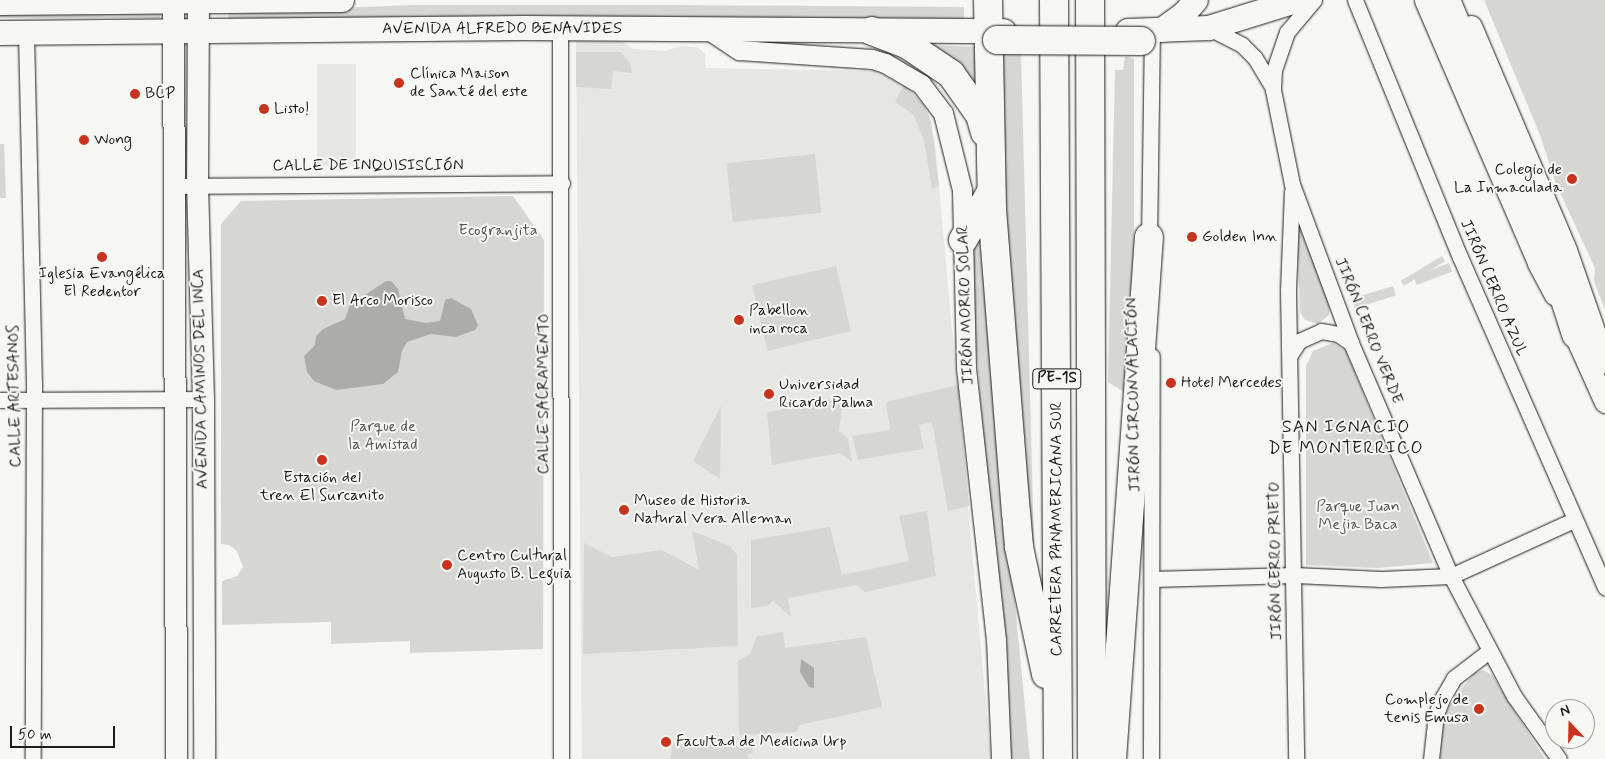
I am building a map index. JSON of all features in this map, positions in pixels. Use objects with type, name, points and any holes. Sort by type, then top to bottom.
[{"type":"highway","points":[[988,0],[995,35],[989,141],[1019,546],[1058,729]]},
{"type":"highway","name":"CARRETERA PANAMERICANA SUR","points":[[1054,0],[1058,759]]},
{"type":"highway","name":"PE-1S","points":[[1090,0],[1092,759]]},
{"type":"highway","points":[[1446,0],[1552,259],[1576,334]]},
{"type":"highway","points":[[872,31],[908,45],[951,74],[980,115],[989,141]]},
{"type":"highway","points":[[995,35],[1147,35]]},
{"type":"highway","points":[[963,240],[992,192]]},
{"type":"highway","points":[[1112,759],[1149,237]]},
{"type":"main road","points":[[0,3],[342,0]]},
{"type":"main road","points":[[1147,35],[1184,14],[1196,0]]},
{"type":"main road","points":[[1425,0],[1538,264],[1576,334],[1605,402]]},
{"type":"main road","points":[[1460,0],[1566,250],[1605,362]]},
{"type":"main road","name":"AVENIDA CAMINOS DEL INCA","points":[[173,1],[176,759]]},
{"type":"main road","name":"AVENIDA CAMINOS DEL INCA","points":[[198,1],[196,30],[197,184],[203,399],[204,759]]},
{"type":"main road","points":[[1147,35],[1209,28],[1291,1]]},
{"type":"main road","name":"AVENIDA ALFREDO BENAVIDES","points":[[0,33],[173,30],[560,29],[872,31],[995,35]]},
{"type":"street","name":"JIRÓN CERRO VERDE","points":[[1273,90],[1278,49],[1287,32],[1314,0]]},
{"type":"street","name":"JIRÓN CERRO AZUL","points":[[1355,0],[1457,248],[1605,588]]},
{"type":"street","name":"JIRÓN CERRO VERDE","points":[[1209,28],[1242,45],[1266,73],[1273,90],[1292,184],[1351,343],[1451,576],[1514,696],[1559,759]]},
{"type":"street","name":"CALLE SACRAMENTO","points":[[560,29],[562,183],[561,759]]},
{"type":"street","name":"JIRÓN MORRO SOLAR","points":[[709,30],[739,50],[872,59],[921,84],[943,112],[962,190],[966,368],[996,639],[1001,759]]},
{"type":"street","name":"CALLE ARTESANOS","points":[[26,33],[34,400],[33,759]]},
{"type":"street","name":"JIRÓN CIRCUNVALACIÓN","points":[[1147,35],[1152,579],[1151,759]]},
{"type":"street","name":"CALLE DE INQUISISCIÓN","points":[[175,186],[197,184],[562,183]]},
{"type":"street","name":"JIRÓN CERRO PRIETO","points":[[1292,184],[1290,354],[1295,575],[1296,759]]},
{"type":"street","points":[[1290,354],[1299,341],[1321,331],[1338,334],[1351,343]]},
{"type":"street","points":[[0,400],[203,399]]},
{"type":"street","points":[[1152,579],[1295,575],[1381,579],[1451,576],[1574,520]]},
{"type":"street","points":[[1431,759],[1436,714],[1443,697],[1454,678],[1489,651]]},
{"type":"shaded area","name":"Universidad Ricardo Palma","points":[[576,41],[622,41],[633,49],[665,51],[681,46],[698,47],[705,54],[706,68],[875,71],[904,84],[924,105],[935,142],[991,759],[582,759]]},
{"type":"shaded area","points":[[317,64],[356,64],[356,166],[317,166]]},
{"type":"shaded area","points":[[386,281],[391,281],[398,289],[405,319],[426,323],[440,321],[445,300],[451,298],[471,309],[478,325],[475,330],[456,337],[431,334],[407,342],[402,351],[398,372],[383,384],[336,390],[314,381],[307,372],[304,356],[315,345],[316,336],[323,329],[345,319],[350,305]]},
{"type":"shaded area","points":[[801,659],[814,668],[814,688],[809,687],[800,672]]},
{"type":"green space","name":"Colegio de La Inmaculada","points":[[1484,0],[1605,0],[1605,310],[1594,281],[1595,268],[1556,184],[1540,135]]},
{"type":"green space","points":[[415,5],[964,7],[964,22],[229,21],[228,12]]},
{"type":"green space","points":[[0,11],[160,11],[160,18],[0,18]]},
{"type":"green space","points":[[925,45],[978,47],[979,100]]},
{"type":"green space","points":[[576,52],[621,52],[630,63],[632,73],[613,71],[611,89],[576,87]]},
{"type":"green space","points":[[999,53],[1021,54],[1034,544],[1027,537],[1008,257]]},
{"type":"green space","points":[[1125,56],[1134,59],[1134,265],[1129,395],[1108,382],[1115,70],[1123,70]]},
{"type":"green space","points":[[904,84],[924,105],[931,121],[939,186],[932,189],[924,140],[913,114],[895,102]]},
{"type":"green space","points":[[0,144],[4,144],[6,198],[0,198]]},
{"type":"green space","points":[[815,154],[821,213],[733,222],[726,163]]},
{"type":"green space","name":"Parque de la Amistad","points":[[513,196],[544,240],[543,649],[410,653],[410,641],[331,644],[331,622],[222,625],[222,581],[237,576],[243,567],[237,551],[229,545],[221,544],[221,224],[241,201]]},
{"type":"green space","points":[[1297,221],[1330,305],[1329,315],[1318,324],[1305,320],[1300,312]]},
{"type":"green space","points":[[979,233],[1030,759],[1010,759],[969,262]]},
{"type":"green space","points":[[1442,256],[1445,261],[1404,286],[1401,281]]},
{"type":"green space","points":[[1449,263],[1452,271],[1417,285],[1414,277]]},
{"type":"green space","points":[[836,266],[851,331],[767,351],[752,285]]},
{"type":"green space","points":[[1393,286],[1396,296],[1355,308],[1352,299]]},
{"type":"green space","name":"Parque Juan Mejia Baca","points":[[1333,343],[1346,351],[1433,563],[1377,568],[1306,565],[1306,366],[1313,351]]},
{"type":"green space","points":[[958,385],[969,506],[948,511],[932,422],[919,425],[924,449],[858,460],[852,436],[890,430],[886,402]]},
{"type":"green space","points":[[838,399],[842,406],[839,431],[848,439],[852,462],[840,453],[772,465],[767,412]]},
{"type":"green space","points":[[721,406],[720,479],[693,461]]},
{"type":"green space","points":[[927,511],[936,576],[865,592],[857,585],[788,598],[791,617],[773,601],[767,606],[751,608],[751,540],[830,527],[842,575],[909,561],[899,516]]},
{"type":"green space","points":[[692,531],[730,546],[737,555],[738,646],[583,654],[584,543],[612,557],[662,550],[699,570]]},
{"type":"green space","points":[[783,632],[785,648],[866,637],[882,707],[800,725],[796,732],[739,735],[738,661],[750,654],[757,636]]},
{"type":"green space","name":"Complejo de tenis Emusa","points":[[1483,670],[1492,675],[1545,759],[1440,759],[1442,721],[1454,697],[1475,673]]},
{"type":"green space","points":[[747,742],[753,742],[753,753],[748,754],[748,759],[670,759],[673,743],[741,746]]},
{"type":"place","name":"Clínica Maison de Santé del este","points":[[399,83]]},
{"type":"place","name":"BCP","points":[[135,94]]},
{"type":"place","name":"Listo!","points":[[264,109]]},
{"type":"place","name":"Wong","points":[[84,140]]},
{"type":"place","name":"Colegio de La Inmaculada","points":[[1572,179]]},
{"type":"place","name":"Golden Inn","points":[[1192,237]]},
{"type":"place","name":"Iglesia Evangélica El Redentor","points":[[102,257]]},
{"type":"place","name":"El Arco Morisco","points":[[322,301]]},
{"type":"place","name":"Pabellon inca roca","points":[[739,320]]},
{"type":"place","name":"Hotel Mercedes","points":[[1171,383]]},
{"type":"place","name":"Universidad Ricardo Palma","points":[[769,394]]},
{"type":"place","name":"Estación del tren El Surcanito","points":[[322,460]]},
{"type":"place","name":"Museo de Historia Natural Vera Alleman","points":[[624,510]]},
{"type":"place","name":"Centro Cultural Augusto B. Leguia","points":[[447,565]]},
{"type":"place","name":"Complejo de tenis Emusa","points":[[1479,709]]},
{"type":"place","name":"Facultad de Medicina Urp","points":[[666,742]]},
{"type":"district","name":"SAN IGNACIO DE MONTERRICO","points":[[1346,438]]},
{"type":"park label","name":"Ecogranjita","points":[[498,231]]}]
